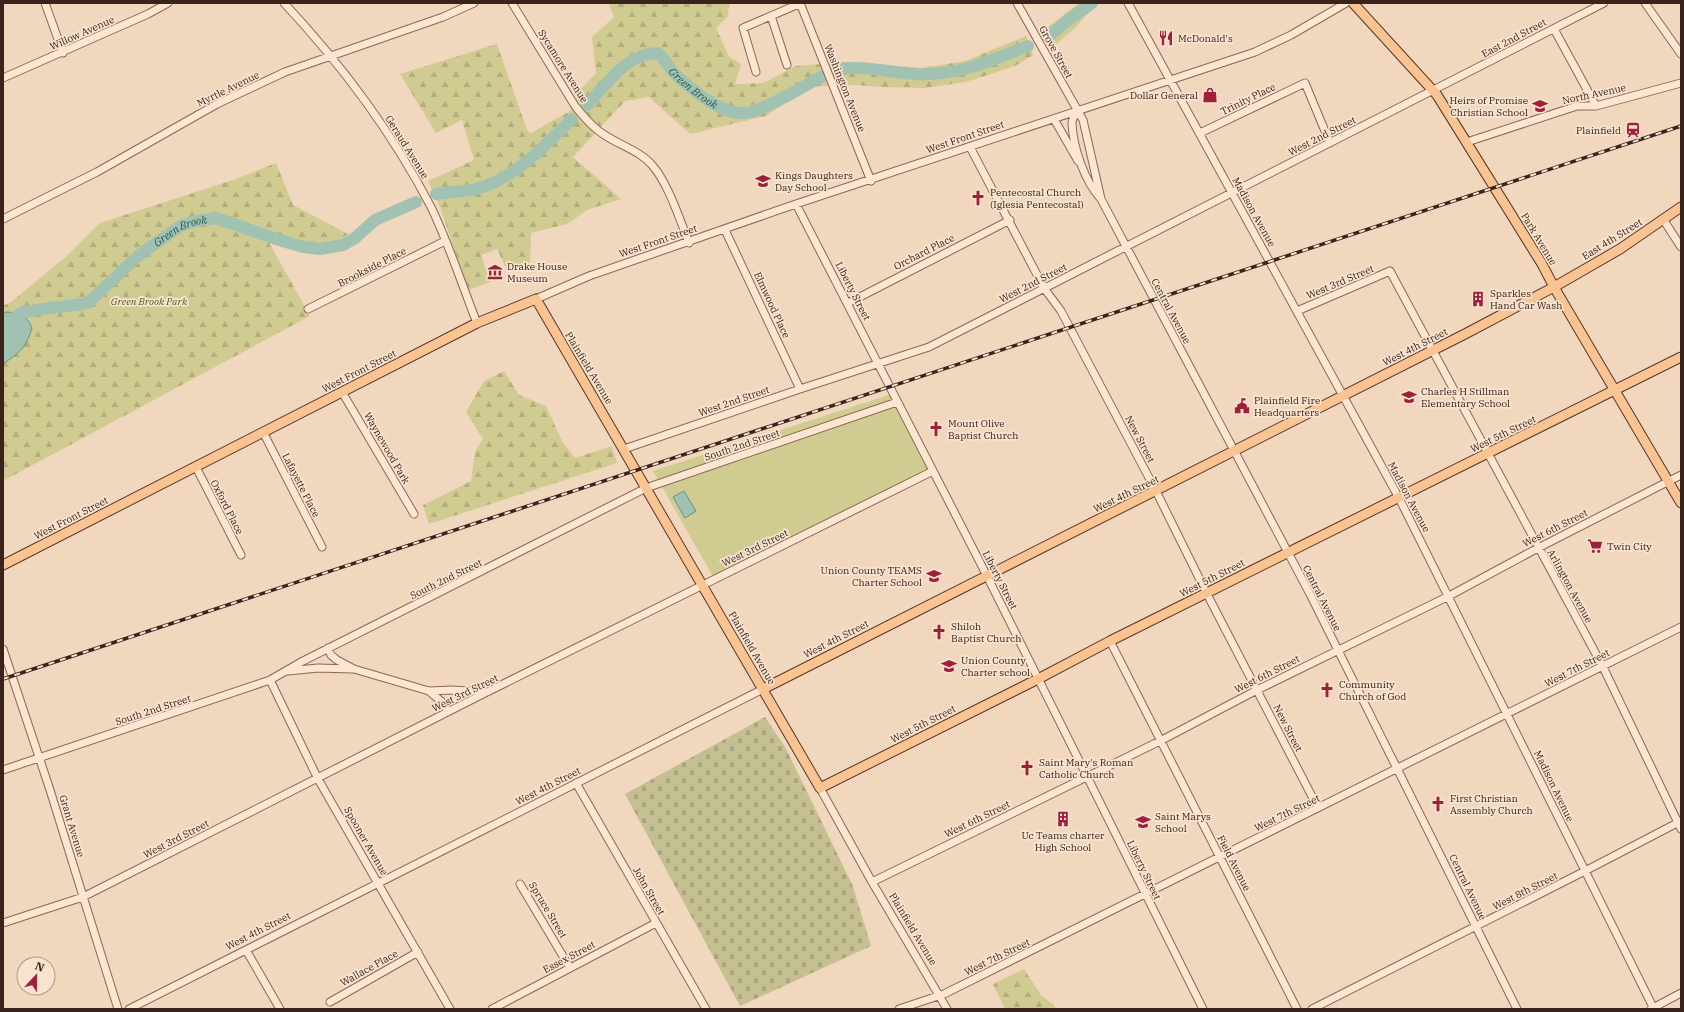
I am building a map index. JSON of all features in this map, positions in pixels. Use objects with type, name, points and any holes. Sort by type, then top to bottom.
[{"type":"main road","name":"Park Avenue","points":[[1353,3],[1433,91],[1467,142],[1542,264],[1554,288],[1616,390],[1681,503]]},
{"type":"main road","name":"East 4th Street","points":[[1554,288],[1620,249],[1681,207]]},
{"type":"main road","name":"West 4th Street","points":[[763,689],[986,574],[1234,452],[1554,288]]},
{"type":"main road","name":"West Front Street","points":[[3,565],[477,323],[536,299]]},
{"type":"main road","name":"Plainfield Avenue","points":[[536,299],[820,788]]},
{"type":"main road","name":"West 5th Street","points":[[820,788],[1038,679],[1110,641],[1207,594],[1287,552],[1488,454],[1681,357]]},
{"type":"street","points":[[45,3],[63,53]]},
{"type":"street","name":"Willow Avenue","points":[[3,78],[63,53],[148,14],[168,3]]},
{"type":"street","name":"Geraud Avenue","points":[[284,3],[331,56],[363,98],[418,184],[432,209],[477,323]]},
{"type":"street","name":"Myrtle Avenue","points":[[3,219],[97,172],[217,104],[285,72],[443,17],[474,3]]},
{"type":"street","name":"Sycamore Avenue","points":[[512,3],[575,106],[584,118],[603,134],[646,159],[653,165],[674,204],[689,242]]},
{"type":"street","points":[[756,72],[743,28],[800,3]]},
{"type":"street","name":"Washington Avenue","points":[[800,3],[871,181]]},
{"type":"street","name":"Grove Street","points":[[1017,3],[1077,112]]},
{"type":"street","name":"Madison Avenue","points":[[1128,3],[1399,498],[1652,1009]]},
{"type":"street","name":"West Front Street","points":[[536,299],[589,276],[725,230],[796,204],[871,181],[1255,52],[1291,34],[1346,3]]},
{"type":"street","name":"East 2nd Street","points":[[1433,91],[1604,3]]},
{"type":"street","points":[[1645,3],[1681,54]]},
{"type":"street","points":[[771,16],[787,65]]},
{"type":"street","points":[[1554,29],[1596,106]]},
{"type":"street","name":"Trinity Place","points":[[1200,133],[1305,83],[1330,143]]},
{"type":"street","name":"North Avenue","points":[[1467,142],[1577,106],[1596,106],[1681,83]]},
{"type":"street","name":"West 2nd Street","points":[[624,449],[929,347],[1433,91]]},
{"type":"street","name":"Central Avenue","points":[[1101,199],[1083,120],[1077,112],[1072,122],[1081,166],[1094,191],[1101,199],[1287,552],[1398,768],[1517,1009]]},
{"type":"street","points":[[1054,119],[1081,166]]},
{"type":"street","name":"New Street","points":[[970,147],[1010,220],[1044,288],[1061,311],[1156,491],[1207,594],[1318,808]]},
{"type":"street","name":"Liberty Street","points":[[796,204],[986,574],[1203,1009]]},
{"type":"street","points":[[1663,219],[1681,247]]},
{"type":"street","name":"Orchard Place","points":[[848,303],[1010,220]]},
{"type":"street","name":"Elmwood Place","points":[[725,230],[800,389]]},
{"type":"street","name":"Brookside Place","points":[[308,309],[445,241]]},
{"type":"street","name":"West 3rd Street","points":[[1297,311],[1390,271]]},
{"type":"street","name":"Arlington Avenue","points":[[1390,271],[1434,350],[1538,548],[1603,667],[1679,821],[1681,829]]},
{"type":"street","name":"Waynewood Park","points":[[342,392],[414,514]]},
{"type":"street","name":"South 2nd Street","points":[[3,770],[270,680],[328,648],[646,488],[897,402]]},
{"type":"street","name":"Lafayette Place","points":[[263,432],[322,547]]},
{"type":"street","name":"Oxford Place","points":[[196,467],[241,555]]},
{"type":"street","name":"West 3rd Street","points":[[3,923],[83,897],[487,692],[933,471]]},
{"type":"street","name":"West 6th Street","points":[[872,882],[1162,740],[1257,690],[1448,596],[1681,475]]},
{"type":"street","name":"West 7th Street","points":[[899,1009],[940,996],[1681,627]]},
{"type":"street","name":"Field Avenue","points":[[1110,641],[1162,740],[1219,857],[1297,1009]]},
{"type":"street","points":[[328,648],[331,655],[337,660],[354,669],[429,691],[451,690],[487,692]]},
{"type":"street","name":"Grant Avenue","points":[[3,649],[40,758],[118,1009]]},
{"type":"street","points":[[286,671],[318,668],[354,669]]},
{"type":"street","name":"Spooner Avenue","points":[[270,680],[318,779],[450,1009]]},
{"type":"street","name":"West 4th Street","points":[[129,1009],[763,689]]},
{"type":"street","points":[[429,691],[443,702],[448,712]]},
{"type":"street","name":"John Street","points":[[576,783],[706,1009]]},
{"type":"street","name":"Plainfield Avenue","points":[[820,788],[872,882],[948,1009]]},
{"type":"street","name":"West 8th Street","points":[[1312,1009],[1585,872],[1679,821]]},
{"type":"street","name":"Spruce Street","points":[[520,884],[570,968]]},
{"type":"street","name":"Essex Street","points":[[492,1009],[656,923]]},
{"type":"street","points":[[246,950],[280,1009]]},
{"type":"street","name":"Wallace Place","points":[[330,1002],[418,952]]},
{"type":"street","points":[[1652,1009],[1681,994]]},
{"type":"green space","points":[[608,3],[729,3],[728,16],[716,28],[729,57],[741,64],[735,84],[763,83],[796,66],[846,62],[921,68],[965,61],[1026,36],[1033,55],[1015,66],[966,82],[924,88],[855,85],[819,86],[805,90],[766,116],[690,134],[649,97],[625,101],[573,157],[621,199],[587,210],[567,224],[531,233],[530,267],[507,270],[497,249],[481,255],[490,282],[468,290],[440,207],[428,181],[474,160],[462,120],[436,133],[400,74],[497,44],[527,130],[531,133],[570,111],[579,91],[596,73],[592,37],[614,17]]},
{"type":"green space","points":[[1079,3],[1097,3],[1076,27],[1054,46],[1044,30]]},
{"type":"green space","name":"Green Brook Park","points":[[276,163],[293,205],[348,234],[331,246],[266,237],[310,316],[3,481],[3,306],[11,302],[67,256],[100,223],[236,179]]},
{"type":"green space","points":[[504,371],[519,395],[546,406],[562,441],[575,458],[612,446],[617,463],[429,524],[423,505],[471,481],[475,452],[483,439],[466,412],[484,381]]},
{"type":"green space","points":[[892,394],[931,470],[715,580],[653,471]]},
{"type":"green space","points":[[765,717],[785,747],[852,884],[871,946],[740,1006],[625,794]]},
{"type":"green space","points":[[1024,969],[1041,995],[1054,1005],[1056,1009],[1005,1009],[993,984]]},
{"type":"shaded area","points":[[6,312],[22,315],[30,323],[32,328],[22,349],[3,364],[3,314]]},
{"type":"shaded area","points":[[684,491],[696,511],[685,518],[673,497]]},
{"type":"waterway","name":"Green Brook","points":[[1048,37],[1068,20],[1092,3]]},
{"type":"waterway","name":"Green Brook","points":[[835,70],[855,68],[917,74],[946,73],[974,66],[1028,46]]},
{"type":"waterway","name":"Green Brook","points":[[587,105],[618,71],[636,58],[647,54],[658,53],[675,74],[691,88],[726,110],[735,112],[743,113],[760,109],[821,77]]},
{"type":"waterway","name":"Green Brook","points":[[436,194],[476,189],[504,177],[539,151],[572,119]]},
{"type":"waterway","name":"Green Brook","points":[[3,325],[23,312],[88,303],[138,256],[180,226],[196,221],[216,218],[279,240],[303,247],[320,249],[343,245],[355,238],[375,220],[416,202]]},
{"type":"railway","points":[[3,679],[1681,126]]},
{"type":"place","name":"McDonald's","points":[[1166,38]]},
{"type":"place","name":"Dollar General","points":[[1210,95]]},
{"type":"place","name":"Heirs of Promise Christian School","points":[[1540,106]]},
{"type":"place","name":"Plainfield","points":[[1633,130]]},
{"type":"place","name":"Kings Daughters Day School","points":[[763,181]]},
{"type":"place","name":"Pentecostal Church (Iglesia Pentecostal)","points":[[978,198]]},
{"type":"place","name":"Drake House Museum","points":[[495,272]]},
{"type":"place","name":"Sparkles Hand Car Wash","points":[[1478,299]]},
{"type":"place","name":"Charles H Stillman Elementary School","points":[[1409,397]]},
{"type":"place","name":"Plainfield Fire Headquarters","points":[[1242,406]]},
{"type":"place","name":"Mount Olive Baptist Church","points":[[936,429]]},
{"type":"place","name":"Twin City","points":[[1595,546]]},
{"type":"place","name":"Union County TEAMS Charter School","points":[[934,576]]},
{"type":"place","name":"Shiloh Baptist Church","points":[[939,632]]},
{"type":"place","name":"Union County Charter school","points":[[949,666]]},
{"type":"place","name":"Community Church of God","points":[[1327,690]]},
{"type":"place","name":"Saint Mary's Roman Catholic Church","points":[[1027,768]]},
{"type":"place","name":"First Christian Assembly Church","points":[[1438,804]]},
{"type":"place","name":"Uc Teams charter High School","points":[[1063,819]]},
{"type":"place","name":"Saint Marys School","points":[[1143,822]]}]
